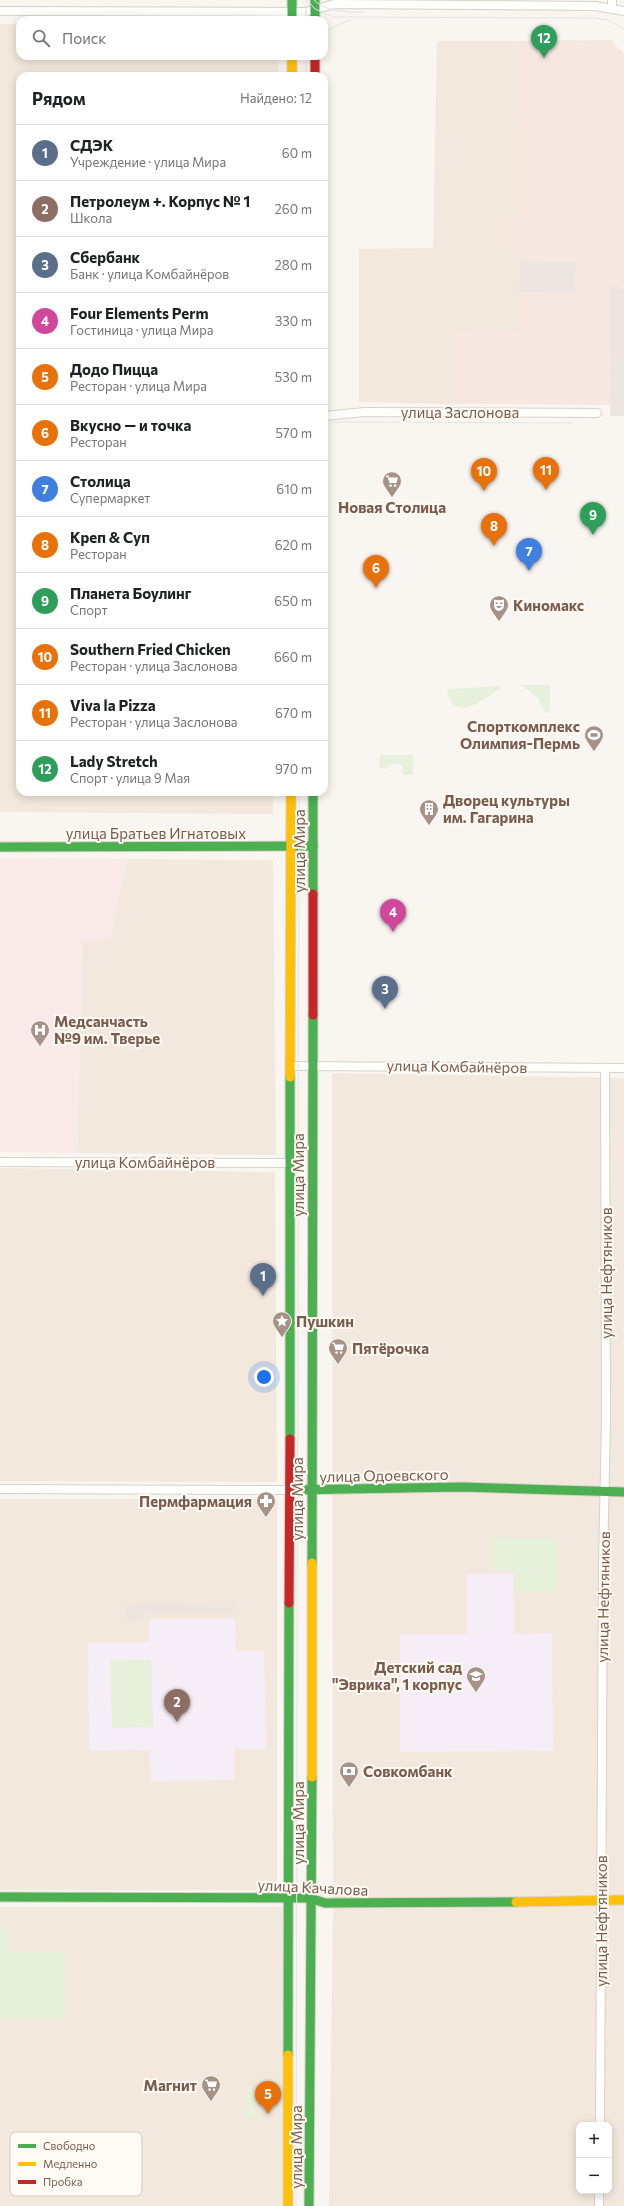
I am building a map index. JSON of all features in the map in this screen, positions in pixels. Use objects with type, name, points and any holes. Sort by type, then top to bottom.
[{"type":"main road","points":[[292,0],[292,16]]},
{"type":"main road","points":[[315,5],[315,16]]},
{"type":"main road","points":[[292,60],[292,72]]},
{"type":"main road","points":[[315,60],[315,72]]},
{"type":"main road","name":"улица Мира","points":[[288,2206],[291,796]]},
{"type":"main road","name":"улица Мира","points":[[309,2206],[310,1898],[312,1848],[311,1490],[313,796]]},
{"type":"main road","name":"улица Братьев Игнатовых","points":[[0,847],[313,846]]},
{"type":"main road","name":"улица Одоевского","points":[[290,1490],[462,1488],[624,1492]]},
{"type":"main road","name":"улица Качалова","points":[[0,1897],[310,1898],[324,1903],[404,1904],[624,1900]]},
{"type":"street","points":[[0,11],[292,16],[315,5],[334,4],[594,6],[612,4],[624,11]]},
{"type":"street","name":"улица Заслонова","points":[[328,416],[365,412],[597,413]]},
{"type":"street","name":"улица Комбайнёров","points":[[290,1066],[624,1068]]},
{"type":"street","name":"улица Нефтяников","points":[[600,2122],[606,1419],[605,1068]]},
{"type":"street","name":"улица Комбайнёров","points":[[0,1162],[290,1163]]},
{"type":"street","name":"улица Одоевского","points":[[0,1489],[290,1490]]},
{"type":"street","points":[[599,2206],[600,2194]]},
{"type":"shaded area","points":[[0,24],[16,24],[16,60],[279,60],[278,72],[16,72],[16,796],[273,796],[273,814],[0,812]]},
{"type":"shaded area","points":[[611,40],[624,54],[624,289],[619,289],[619,286],[609,286],[610,405],[451,404],[451,332],[518,331],[519,292],[575,293],[576,262],[520,261],[505,247],[505,215],[520,214],[522,134],[514,125],[515,41]]},
{"type":"shaded area","points":[[437,41],[515,41],[514,125],[522,134],[520,215],[505,215],[505,246],[520,261],[519,331],[451,332],[451,404],[359,402],[359,249],[433,248]]},
{"type":"shaded area","points":[[520,261],[576,262],[575,293],[519,292]]},
{"type":"shaded area","points":[[609,286],[619,286],[619,289],[624,289],[624,416],[611,416],[610,413]]},
{"type":"shaded area","name":"Медсанчасть №9 им. Тверье","points":[[0,858],[127,859],[110,938],[83,942],[77,1153],[0,1152]]},
{"type":"shaded area","points":[[127,859],[273,860],[276,1155],[77,1153],[83,942],[110,938]]},
{"type":"shaded area","points":[[332,1073],[624,1078],[624,2206],[329,2206],[333,1909]]},
{"type":"shaded area","points":[[0,1168],[275,1172],[277,1482],[0,1481]]},
{"type":"shaded area","points":[[0,1499],[277,1499],[277,1890],[0,1890]]},
{"type":"shaded area","name":"Детский сад \"Эврика\", 1 корпус","points":[[467,1574],[513,1574],[514,1634],[552,1633],[553,1751],[400,1752],[400,1634],[467,1634]]},
{"type":"shaded area","points":[[235,1602],[235,1612],[147,1612],[137,1620],[126,1620],[125,1605]]},
{"type":"shaded area","points":[[235,1618],[236,1651],[264,1651],[266,1749],[234,1749],[234,1780],[151,1781],[150,1750],[89,1751],[88,1643],[149,1642],[149,1619]]},
{"type":"shaded area","points":[[0,1907],[285,1907],[285,2206],[0,2206]]},
{"type":"green space","points":[[521,685],[550,685],[550,712],[546,713],[537,697]]},
{"type":"green space","points":[[503,686],[480,702],[463,708],[456,706],[450,700],[447,689]]},
{"type":"green space","points":[[380,755],[413,755],[413,775],[403,775],[402,765],[397,763],[389,765],[387,769],[379,768]]},
{"type":"green space","points":[[490,1538],[557,1538],[557,1593],[515,1592],[515,1570],[490,1570]]},
{"type":"green space","points":[[151,1659],[153,1727],[112,1728],[110,1660]]},
{"type":"green space","points":[[0,1928],[9,1928],[9,1952],[66,1952],[66,2019],[0,2019]]},
{"type":"green space","points":[[246,2089],[255,2090],[255,2118],[246,2118]]},
{"type":"tram line","points":[[306,0],[306,16]]},
{"type":"tram line","points":[[307,0],[315,9],[334,17],[595,18],[608,20],[624,29]]},
{"type":"tram line","points":[[314,0],[332,10],[345,12],[365,12]]},
{"type":"tram line","points":[[328,30],[350,20]]},
{"type":"tram line","points":[[306,60],[306,72]]},
{"type":"tram line","points":[[328,420],[334,422],[572,423]]},
{"type":"tram line","points":[[296,2206],[299,796]]},
{"type":"traffic: fast","points":[[292,0],[292,16]]},
{"type":"traffic: fast","points":[[315,0],[315,16]]},
{"type":"traffic: fast","points":[[313,796],[313,894]]},
{"type":"traffic: fast","points":[[0,847],[313,846]]},
{"type":"traffic: fast","points":[[312,1563],[313,1015]]},
{"type":"traffic: fast","points":[[290,1077],[290,1439]]},
{"type":"traffic: fast","points":[[290,1490],[462,1487],[624,1492]]},
{"type":"traffic: fast","points":[[288,2055],[289,1603]]},
{"type":"traffic: fast","points":[[309,2206],[312,1777]]},
{"type":"traffic: fast","points":[[0,1897],[310,1898],[325,1903],[516,1902]]},
{"type":"traffic: slow","points":[[292,60],[292,72]]},
{"type":"traffic: slow","points":[[290,1077],[291,796]]},
{"type":"traffic: slow","points":[[312,1563],[312,1777]]},
{"type":"traffic: slow","points":[[516,1902],[624,1900]]},
{"type":"traffic: slow","points":[[288,2055],[288,2206]]},
{"type":"traffic: jam","points":[[315,60],[315,72]]},
{"type":"traffic: jam","points":[[313,894],[313,1015]]},
{"type":"traffic: jam","points":[[289,1603],[290,1439]]},
{"type":"place","name":"Lady Stretch","points":[[544,58]]},
{"type":"place","name":"Viva la Pizza","points":[[546,490]]},
{"type":"place","name":"Southern Fried Chicken","points":[[484,491]]},
{"type":"place","name":"Новая Столица","points":[[392,498]]},
{"type":"place","name":"Планета Боулинг","points":[[593,535]]},
{"type":"place","name":"Креп & Суп","points":[[494,546]]},
{"type":"place","name":"Столица","points":[[529,571]]},
{"type":"place","name":"Вкусно — и точка","points":[[376,588]]},
{"type":"place","name":"Киномакс","points":[[499,622]]},
{"type":"place","name":"Спорткомплекс Олимпия-Пермь","points":[[594,752]]},
{"type":"place","name":"Дворец культуры им. Гагарина","points":[[429,826]]},
{"type":"place","name":"Four Elements Perm","points":[[393,932]]},
{"type":"place","name":"Сбербанк","points":[[385,1009]]},
{"type":"place","name":"Медсанчасть №9 им. Тверье","points":[[40,1047]]},
{"type":"place","name":"СДЭК","points":[[263,1296]]},
{"type":"place","name":"Пушкин","points":[[282,1338]]},
{"type":"place","name":"Пятёрочка","points":[[338,1365]]},
{"type":"place","name":"Пермфармация","points":[[266,1518]]},
{"type":"place","name":"Детский сад \"Эврика\", 1 корпус","points":[[476,1693]]},
{"type":"place","name":"Петролеум +. Корпус № 1","points":[[177,1722]]},
{"type":"place","name":"Совкомбанк","points":[[349,1788]]},
{"type":"place","name":"Магнит","points":[[211,2102]]},
{"type":"place","name":"Додо Пицца","points":[[268,2114]]}]
